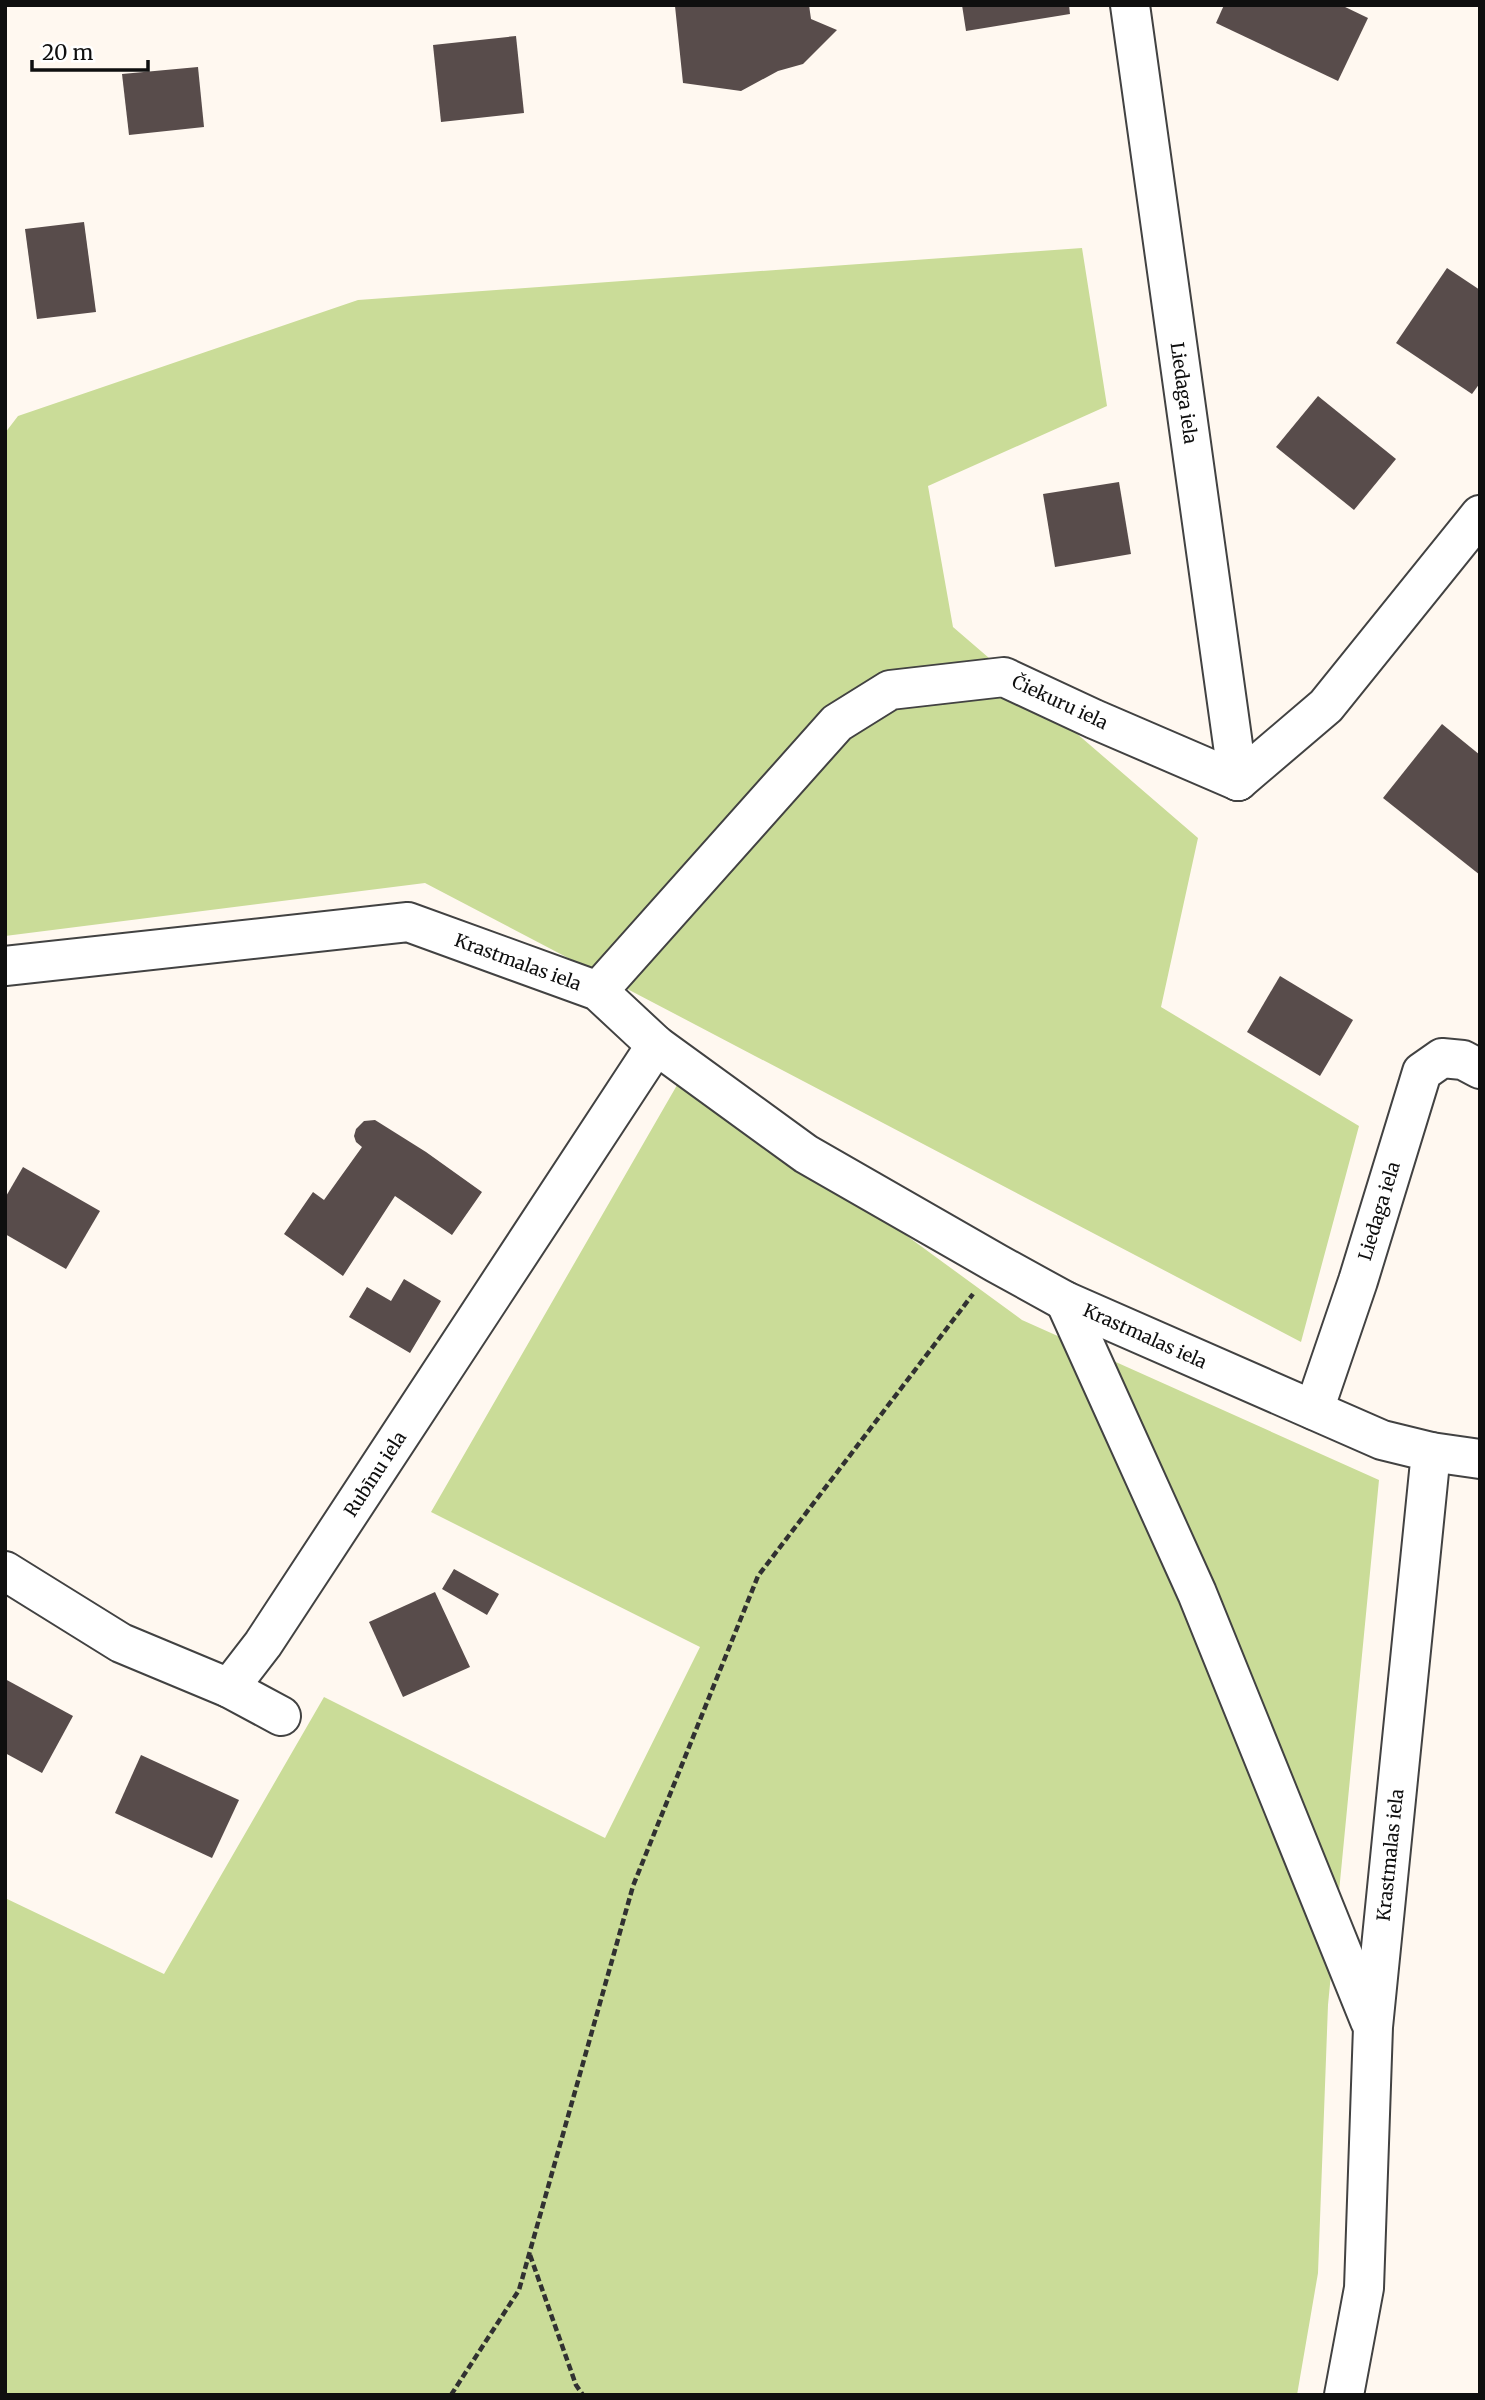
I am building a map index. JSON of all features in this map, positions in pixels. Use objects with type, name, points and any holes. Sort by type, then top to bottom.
[{"type":"street","name":"Liedaga iela","points":[[1130,5],[1238,781]]},
{"type":"street","points":[[1238,781],[1326,706],[1480,515]]},
{"type":"street","name":"Čiekuru iela","points":[[598,991],[837,723],[890,690],[1004,677],[1238,781]]},
{"type":"street","name":"Krastmalas iela","points":[[5,966],[408,922],[598,991],[656,1045],[806,1154],[1065,1301],[1382,1440],[1431,1452],[1373,2027],[1364,2288],[1344,2395]]},
{"type":"street","name":"Rubīnu iela","points":[[229,1688],[271,1632],[656,1045]]},
{"type":"street","name":"Liedaga iela","points":[[1314,1410],[1358,1281],[1422,1072],[1442,1058],[1462,1060],[1480,1069]]},
{"type":"street","points":[[1065,1301],[1197,1593],[1373,2027]]},
{"type":"street","points":[[1431,1452],[1480,1459]]},
{"type":"street","points":[[5,1571],[121,1643],[229,1688],[281,1716]]},
{"type":"path","points":[[450,2395],[519,2290],[632,1886],[758,1576],[996,1263]]},
{"type":"path","points":[[530,2255],[576,2385],[583,2395]]},
{"type":"green space","points":[[1082,248],[1107,406],[928,486],[953,627],[1198,838],[1161,1007],[1359,1126],[1301,1342],[425,883],[5,936],[5,433],[18,416],[358,300]]},
{"type":"green space","points":[[684,1073],[1022,1320],[1379,1480],[1328,2005],[1318,2273],[1297,2395],[5,2395],[5,1898],[164,1974],[324,1697],[605,1838],[700,1647],[431,1512]]},
{"type":"building","points":[[809,5],[811,19],[837,30],[803,64],[778,71],[741,91],[683,83],[675,6]]},
{"type":"building","points":[[962,5],[1069,5],[1070,14],[966,31]]},
{"type":"building","points":[[1224,5],[1341,5],[1368,18],[1338,81],[1216,23]]},
{"type":"building","points":[[516,36],[524,113],[441,122],[433,45]]},
{"type":"building","points":[[198,67],[204,127],[129,135],[122,74]]},
{"type":"building","points":[[84,222],[96,312],[37,319],[25,229]]},
{"type":"building","points":[[1447,268],[1480,290],[1480,383],[1472,394],[1396,343]]},
{"type":"building","points":[[1318,396],[1396,459],[1354,510],[1276,447]]},
{"type":"building","points":[[1119,482],[1131,554],[1055,567],[1043,494]]},
{"type":"building","points":[[1442,724],[1480,755],[1480,875],[1383,798]]},
{"type":"building","points":[[1280,976],[1353,1020],[1320,1076],[1247,1032]]},
{"type":"building","points":[[375,1120],[482,1192],[452,1235],[395,1196],[343,1276],[284,1234],[313,1192],[324,1200],[362,1147],[354,1136],[356,1129],[364,1121]]},
{"type":"building","points":[[23,1167],[100,1211],[66,1269],[5,1234],[5,1198]]},
{"type":"building","points":[[404,1279],[441,1301],[410,1353],[349,1317],[367,1287],[391,1301]]},
{"type":"building","points":[[454,1569],[499,1594],[487,1615],[442,1589]]},
{"type":"building","points":[[435,1592],[470,1667],[403,1697],[369,1622]]},
{"type":"building","points":[[5,1679],[73,1716],[42,1773],[5,1753]]},
{"type":"building","points":[[141,1755],[239,1800],[212,1858],[115,1813]]}]
